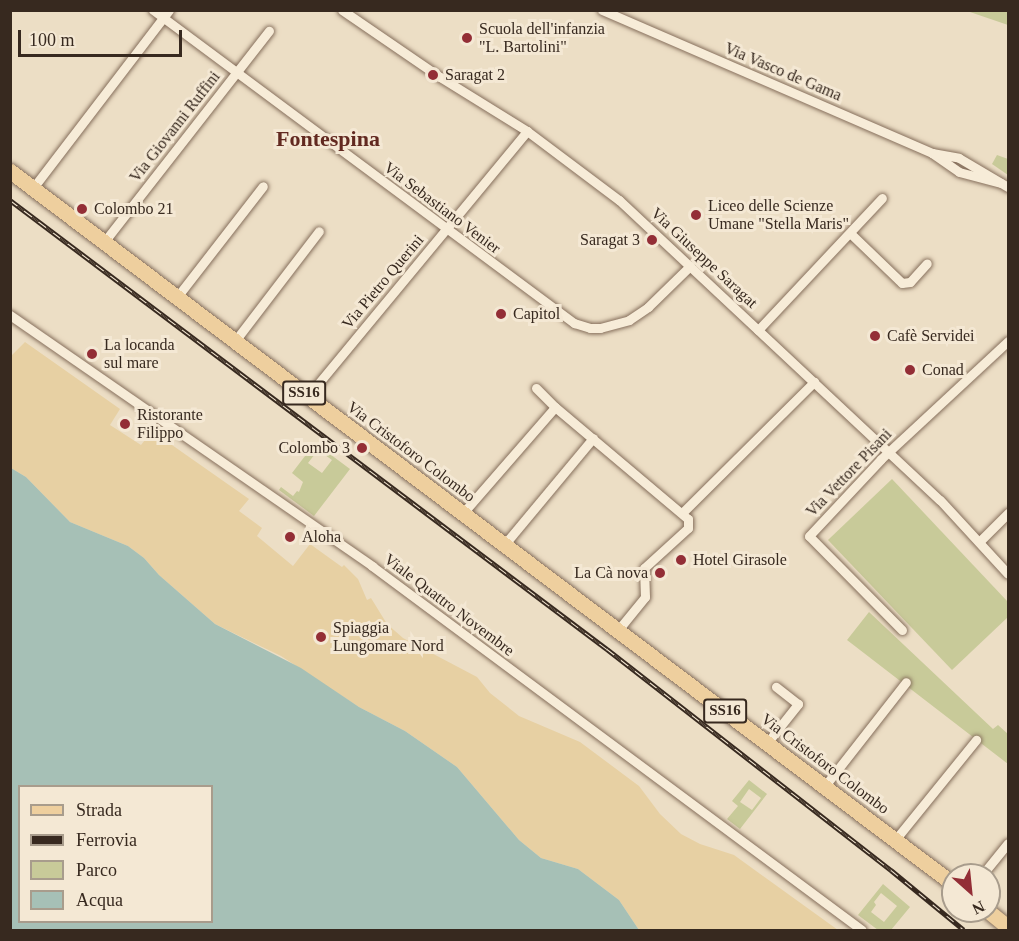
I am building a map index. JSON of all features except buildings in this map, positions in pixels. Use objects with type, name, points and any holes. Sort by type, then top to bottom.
[{"type":"main road","name":"Via Cristoforo Colombo","points":[[10,171],[941,875]]},
{"type":"street","name":"Via Sebastiano Venier","points":[[153,10],[166,14],[236,73],[574,323],[590,328],[611,327],[639,314],[690,266]]},
{"type":"street","name":"Via Giuseppe Saragat","points":[[342,10],[440,77],[527,131],[619,200],[889,452],[981,541],[1008,574]]},
{"type":"street","name":"Via Vasco de Gama","points":[[602,10],[624,15],[932,153],[959,158],[1005,185]]},
{"type":"street","points":[[33,188],[166,14]]},
{"type":"street","name":"Via Giovanni Ruffini","points":[[104,242],[269,31]]},
{"type":"street","name":"Via Pietro Querini","points":[[308,396],[527,131]]},
{"type":"street","points":[[177,297],[263,186]]},
{"type":"street","points":[[758,330],[882,198]]},
{"type":"street","points":[[235,341],[319,231]]},
{"type":"street","points":[[850,233],[902,283],[910,282],[927,263]]},
{"type":"street","name":"Viale Quattro Novembre","points":[[10,315],[372,566],[862,930]]},
{"type":"street","name":"Via Vettore Pisani","points":[[902,630],[809,537],[889,452],[1008,341]]},
{"type":"street","points":[[683,512],[814,382]]},
{"type":"street","points":[[536,388],[555,407],[683,512],[689,523],[685,531],[644,568],[645,597],[618,630]]},
{"type":"street","points":[[463,513],[555,407]]},
{"type":"street","points":[[504,545],[593,438]]},
{"type":"street","points":[[981,541],[1008,513]]},
{"type":"street","points":[[825,787],[906,682]]},
{"type":"street","points":[[767,743],[798,704],[776,687]]},
{"type":"street","points":[[895,840],[976,740]]},
{"type":"street","points":[[992,863],[1008,843]]},
{"type":"green space","points":[[967,11],[1008,11],[1008,25]]},
{"type":"green space","points":[[997,155],[1008,159],[1008,175],[992,164]]},
{"type":"green space","points":[[315,443],[350,469],[314,516],[279,490],[281,487],[293,496],[297,491],[299,492],[303,482],[292,473]],"holes":[[[318,450],[332,460],[322,473],[308,463]]]},
{"type":"green space","points":[[892,479],[1008,602],[1008,617],[952,670],[828,540]]},
{"type":"green space","points":[[869,612],[993,729],[998,725],[1008,734],[1008,764],[847,640]]},
{"type":"green space","points":[[749,780],[767,794],[740,829],[727,819],[738,806],[732,801]],"holes":[[[749,789],[761,798],[752,810],[740,802]]]},
{"type":"green space","points":[[883,884],[910,907],[891,930],[878,930],[858,915]],"holes":[[[881,893],[897,906],[884,922],[871,912],[876,905],[874,902]]]},
{"type":"sand","name":"Spiaggia Lungomare Nord","points":[[25,342],[120,409],[110,425],[141,445],[152,431],[249,499],[239,511],[262,528],[257,536],[293,566],[310,544],[342,567],[344,565],[358,579],[367,600],[371,598],[387,624],[403,638],[477,677],[490,693],[519,716],[580,742],[639,786],[660,814],[681,834],[700,844],[734,855],[838,930],[639,930],[619,900],[578,869],[541,858],[519,840],[457,767],[405,731],[359,707],[281,656],[215,624],[128,546],[70,522],[26,477],[11,468],[10,357]]},
{"type":"water","points":[[11,468],[26,477],[70,522],[128,546],[144,558],[159,575],[215,624],[301,668],[359,707],[405,731],[457,767],[519,840],[541,858],[578,869],[619,900],[639,930],[11,930]]},
{"type":"railway","points":[[10,200],[607,649],[891,870],[964,930]]},
{"type":"place","name":"Scuola dell'infanzia \"L. Bartolini\"","points":[[467,38]]},
{"type":"place","name":"Saragat 2","points":[[433,75]]},
{"type":"place","name":"Colombo 21","points":[[82,209]]},
{"type":"place","name":"Liceo delle Scienze Umane \"Stella Maris\"","points":[[696,215]]},
{"type":"place","name":"Saragat 3","points":[[652,240]]},
{"type":"place","name":"Capitol","points":[[501,314]]},
{"type":"place","name":"Cafè Servidei","points":[[875,336]]},
{"type":"place","name":"La locanda sul mare","points":[[92,354]]},
{"type":"place","name":"Conad","points":[[910,370]]},
{"type":"place","name":"Ristorante Filippo","points":[[125,424]]},
{"type":"place","name":"Colombo 3","points":[[362,448]]},
{"type":"place","name":"Aloha","points":[[290,537]]},
{"type":"place","name":"Hotel Girasole","points":[[681,560]]},
{"type":"place","name":"La Cà nova","points":[[660,573]]},
{"type":"place","name":"Spiaggia Lungomare Nord","points":[[321,637]]},
{"type":"district","name":"Fontespina","points":[[328,139]]}]
